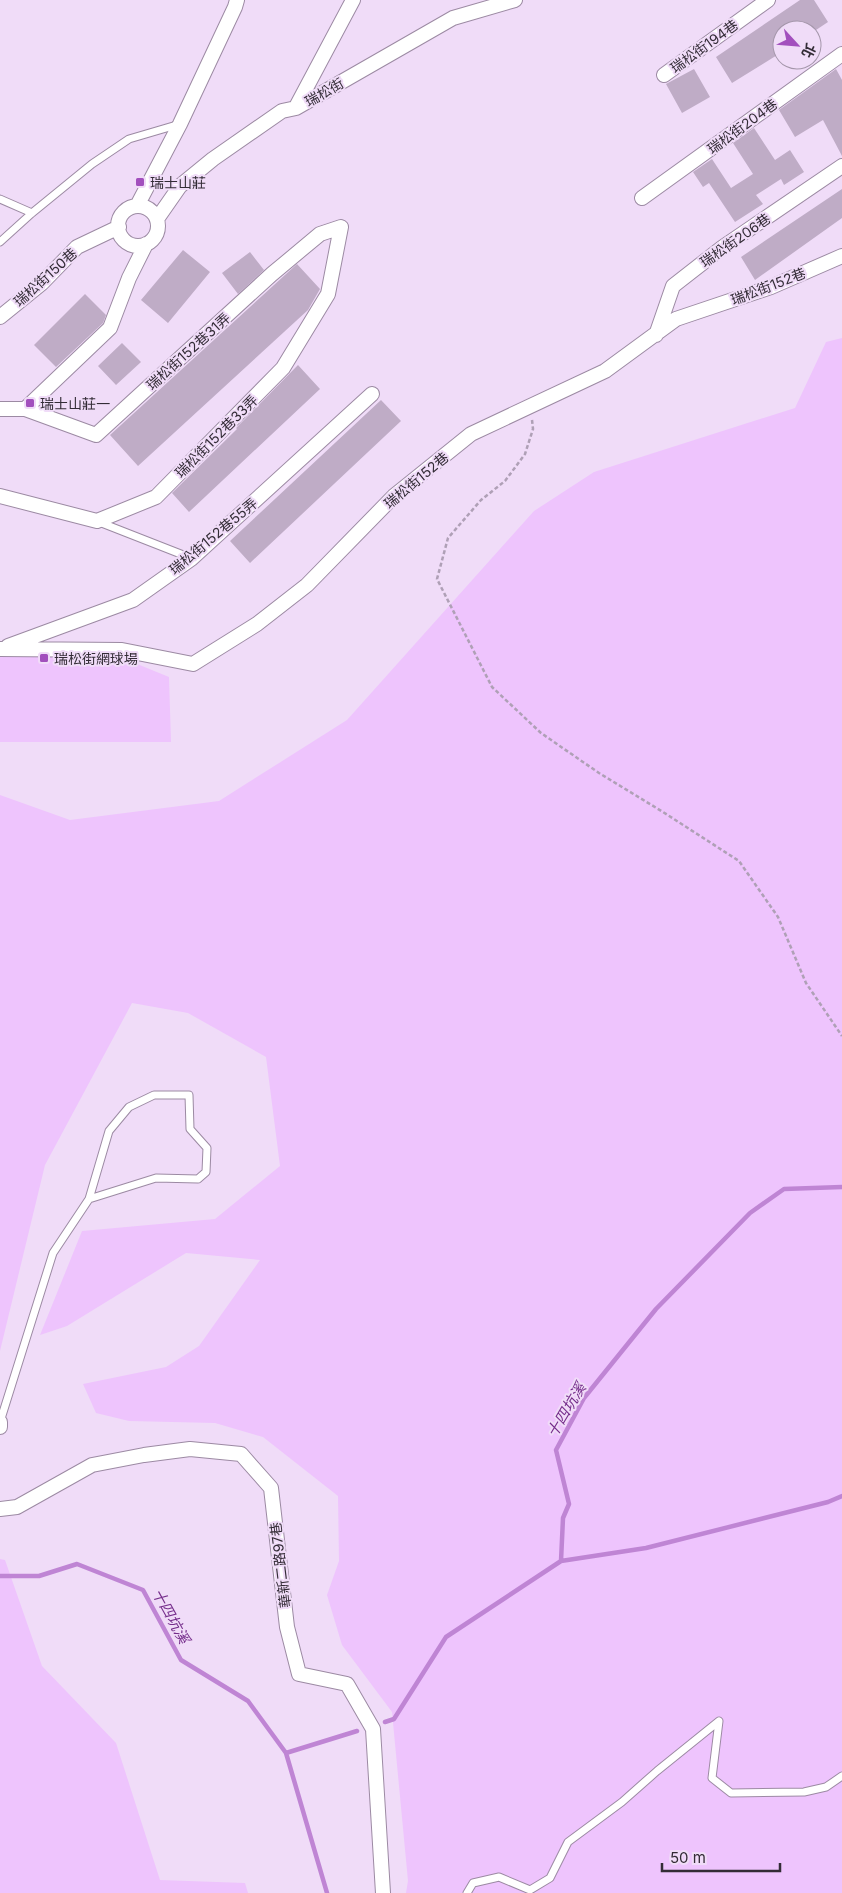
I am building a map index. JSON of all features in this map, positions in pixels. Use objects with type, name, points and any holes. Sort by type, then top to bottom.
[{"type":"street","points":[[137,206],[180,124],[237,0]]},
{"type":"street","points":[[296,108],[353,0]]},
{"type":"street","name":"瑞松街","points":[[146,244],[151,241],[157,231],[157,220],[180,186],[213,159],[282,111],[296,108],[453,18],[515,0]]},
{"type":"street","name":"瑞松街194巷","points":[[664,75],[768,0]]},
{"type":"street","name":"瑞松街204巷","points":[[642,198],[842,54]]},
{"type":"street","name":"瑞松街206巷","points":[[656,336],[673,286],[723,247],[842,166]]},
{"type":"street","points":[[146,244],[139,246],[123,238],[119,227],[122,215],[126,210],[137,206],[150,209],[157,220]]},
{"type":"street","name":"瑞松街150巷","points":[[0,317],[42,283],[77,247],[119,227]]},
{"type":"street","name":"瑞松街152巷31弄","points":[[25,409],[96,435],[272,274],[320,234],[342,227]]},
{"type":"street","name":"瑞松街152巷33弄","points":[[97,522],[156,497],[283,368],[328,294],[342,227]]},
{"type":"street","points":[[0,409],[25,409],[110,328],[129,278],[146,244]]},
{"type":"street","name":"瑞松街152巷","points":[[0,649],[122,650],[193,664],[257,624],[306,585],[394,496],[471,434],[605,371],[676,320],[771,287],[842,256]]},
{"type":"street","name":"瑞松街152巷55弄","points":[[0,649],[133,600],[191,559],[372,394]]},
{"type":"street","points":[[0,496],[97,522]]},
{"type":"street","points":[[0,1422],[0,1427]]},
{"type":"street","name":"華新二路97巷","points":[[0,1508],[17,1507],[92,1465],[190,1449],[241,1454],[271,1488],[287,1627],[299,1674],[347,1684],[373,1729],[383,1893]]},
{"type":"lane","points":[[0,242],[92,164],[129,139],[180,124]]},
{"type":"lane","points":[[0,199],[32,213]]},
{"type":"lane","points":[[97,522],[191,559]]},
{"type":"lane","points":[[0,1422],[53,1253],[89,1199],[109,1132],[129,1107],[154,1095],[189,1095],[190,1129],[207,1148],[206,1172],[198,1179],[156,1178],[89,1199]]},
{"type":"lane","points":[[467,1893],[474,1883],[499,1877],[530,1890],[550,1878],[568,1842],[622,1802],[719,1721],[712,1778],[731,1793],[804,1792],[826,1787],[842,1776]]},
{"type":"path","points":[[531,406],[533,430],[525,454],[505,481],[481,500],[448,538],[437,579],[492,687],[534,726],[599,773],[739,861],[778,917],[806,983],[842,1036]]},
{"type":"shaded area","points":[[842,338],[842,1893],[406,1893],[408,1881],[392,1712],[342,1645],[327,1595],[339,1561],[338,1496],[263,1437],[215,1423],[129,1421],[96,1413],[83,1384],[166,1367],[199,1346],[260,1260],[186,1253],[67,1326],[40,1335],[82,1231],[215,1219],[280,1166],[266,1057],[188,1013],[132,1003],[45,1165],[0,1351],[0,795],[70,820],[219,801],[347,720],[534,511],[594,472],[795,408],[826,342]]},
{"type":"shaded area","points":[[0,657],[120,657],[169,677],[171,742],[0,742]]},
{"type":"shaded area","points":[[0,1559],[5,1560],[42,1666],[116,1743],[160,1880],[245,1883],[248,1893],[0,1893]]},
{"type":"building","points":[[800,0],[814,0],[828,22],[822,26],[822,20],[772,20],[772,58],[732,83],[716,57]]},
{"type":"building","points":[[694,69],[710,97],[682,113],[666,84]]},
{"type":"building","points":[[836,69],[842,80],[842,156],[823,120],[795,137],[779,110]]},
{"type":"building","points":[[754,128],[775,160],[790,150],[804,172],[784,185],[781,179],[756,195],[763,204],[735,222],[709,183],[703,187],[693,172],[712,159],[731,188],[753,174],[733,143]]},
{"type":"building","points":[[842,189],[842,218],[755,280],[741,257]]},
{"type":"building","points":[[183,250],[210,272],[168,323],[141,300]]},
{"type":"building","points":[[250,252],[264,270],[238,294],[222,273]]},
{"type":"building","points":[[297,264],[320,289],[308,310],[138,466],[110,435]]},
{"type":"building","points":[[85,294],[106,315],[103,323],[56,367],[34,345]]},
{"type":"building","points":[[122,343],[141,362],[116,385],[98,366]]},
{"type":"building","points":[[298,365],[320,389],[189,512],[172,493]]},
{"type":"building","points":[[381,400],[401,421],[250,563],[230,541]]},
{"type":"waterway","name":"十四坑溪","points":[[561,1561],[563,1518],[569,1504],[556,1450],[584,1398],[656,1309],[750,1213],[784,1189],[842,1187]]},
{"type":"waterway","points":[[385,1722],[394,1719],[446,1637],[561,1561],[646,1548],[828,1502],[842,1496]]},
{"type":"waterway","name":"十四坑溪","points":[[0,1576],[39,1576],[77,1564],[143,1590],[181,1660],[248,1701],[286,1753],[327,1893]]},
{"type":"waterway","name":"十四坑溪","points":[[286,1753],[357,1731]]},
{"type":"place","name":"瑞士山莊","points":[[140,182]]},
{"type":"place","name":"瑞士山莊一","points":[[30,403]]},
{"type":"place","name":"瑞松街網球場","points":[[44,658]]}]
